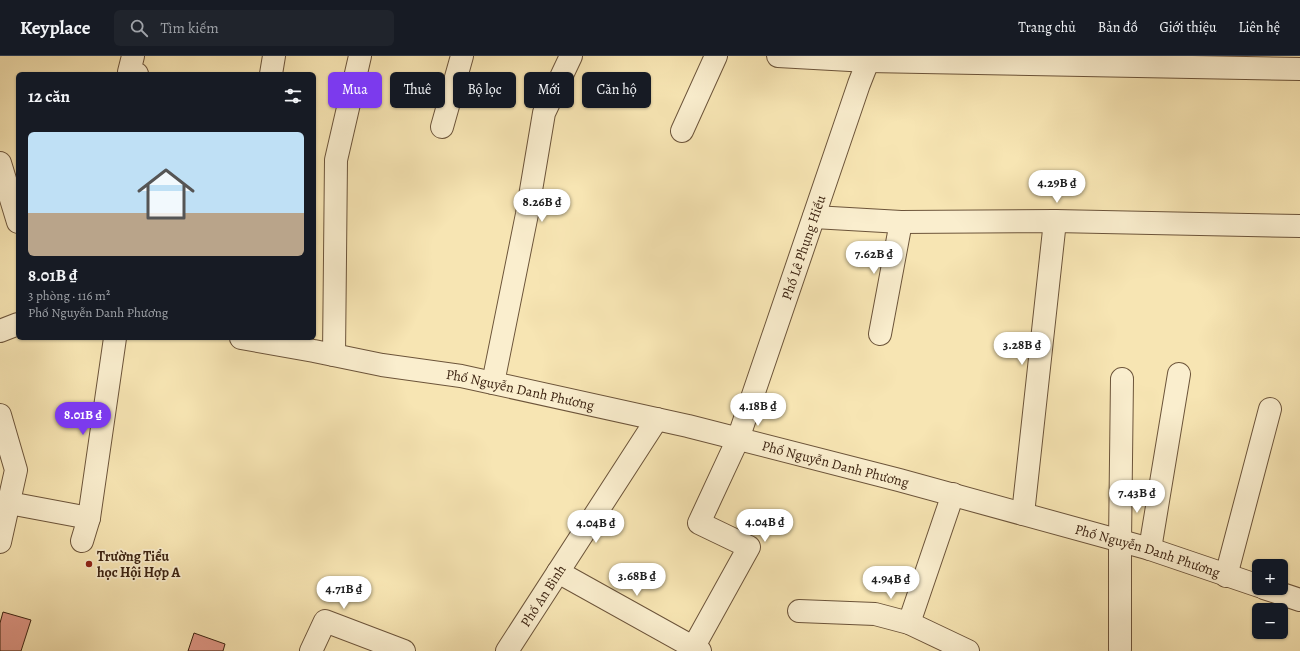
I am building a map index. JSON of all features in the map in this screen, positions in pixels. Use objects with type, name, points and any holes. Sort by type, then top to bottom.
[{"type":"street","points":[[130,72],[133,56]]},
{"type":"street","points":[[271,72],[274,56]]},
{"type":"street","points":[[334,355],[336,160],[360,56]]},
{"type":"street","points":[[442,127],[462,56]]},
{"type":"street","points":[[493,383],[527,214],[544,113],[571,56]]},
{"type":"street","points":[[682,132],[716,56]]},
{"type":"street","points":[[778,56],[1300,69]]},
{"type":"street","name":"Phố Lê Phụng Hiểu","points":[[696,649],[748,547],[699,524],[738,440],[859,84],[869,59]]},
{"type":"street","points":[[8,177],[16,213]]},
{"type":"street","points":[[814,217],[901,222],[1055,221],[1300,226]]},
{"type":"street","points":[[1023,514],[1055,221]]},
{"type":"street","points":[[880,334],[901,222]]},
{"type":"street","points":[[0,331],[16,325]]},
{"type":"street","points":[[82,541],[88,518],[115,340]]},
{"type":"street","name":"Phố Nguyễn Danh Phương","points":[[252,340],[382,365],[461,376],[657,419],[953,494],[1150,549],[1252,584]]},
{"type":"street","points":[[1150,549],[1179,374]]},
{"type":"street","points":[[1120,649],[1122,379]]},
{"type":"street","points":[[1226,576],[1270,409]]},
{"type":"street","points":[[0,414],[16,470],[0,542]]},
{"type":"street","name":"Phố An Bình","points":[[507,651],[657,419]]},
{"type":"street","points":[[909,623],[953,494]]},
{"type":"street","points":[[9,503],[88,518]]},
{"type":"street","points":[[558,572],[696,649]]},
{"type":"street","points":[[1285,595],[1300,600]]},
{"type":"street","points":[[799,611],[875,614],[909,623],[936,644],[968,651]]},
{"type":"street","points":[[311,651],[325,621],[404,651]]},
{"type":"building","points":[[3,612],[31,620],[21,651],[0,651],[0,623]]},
{"type":"building","points":[[194,633],[225,644],[223,651],[188,651]]},
{"type":"place","name":"Trường Tiểu học Hội Hợp A","points":[[89,564]]}]
